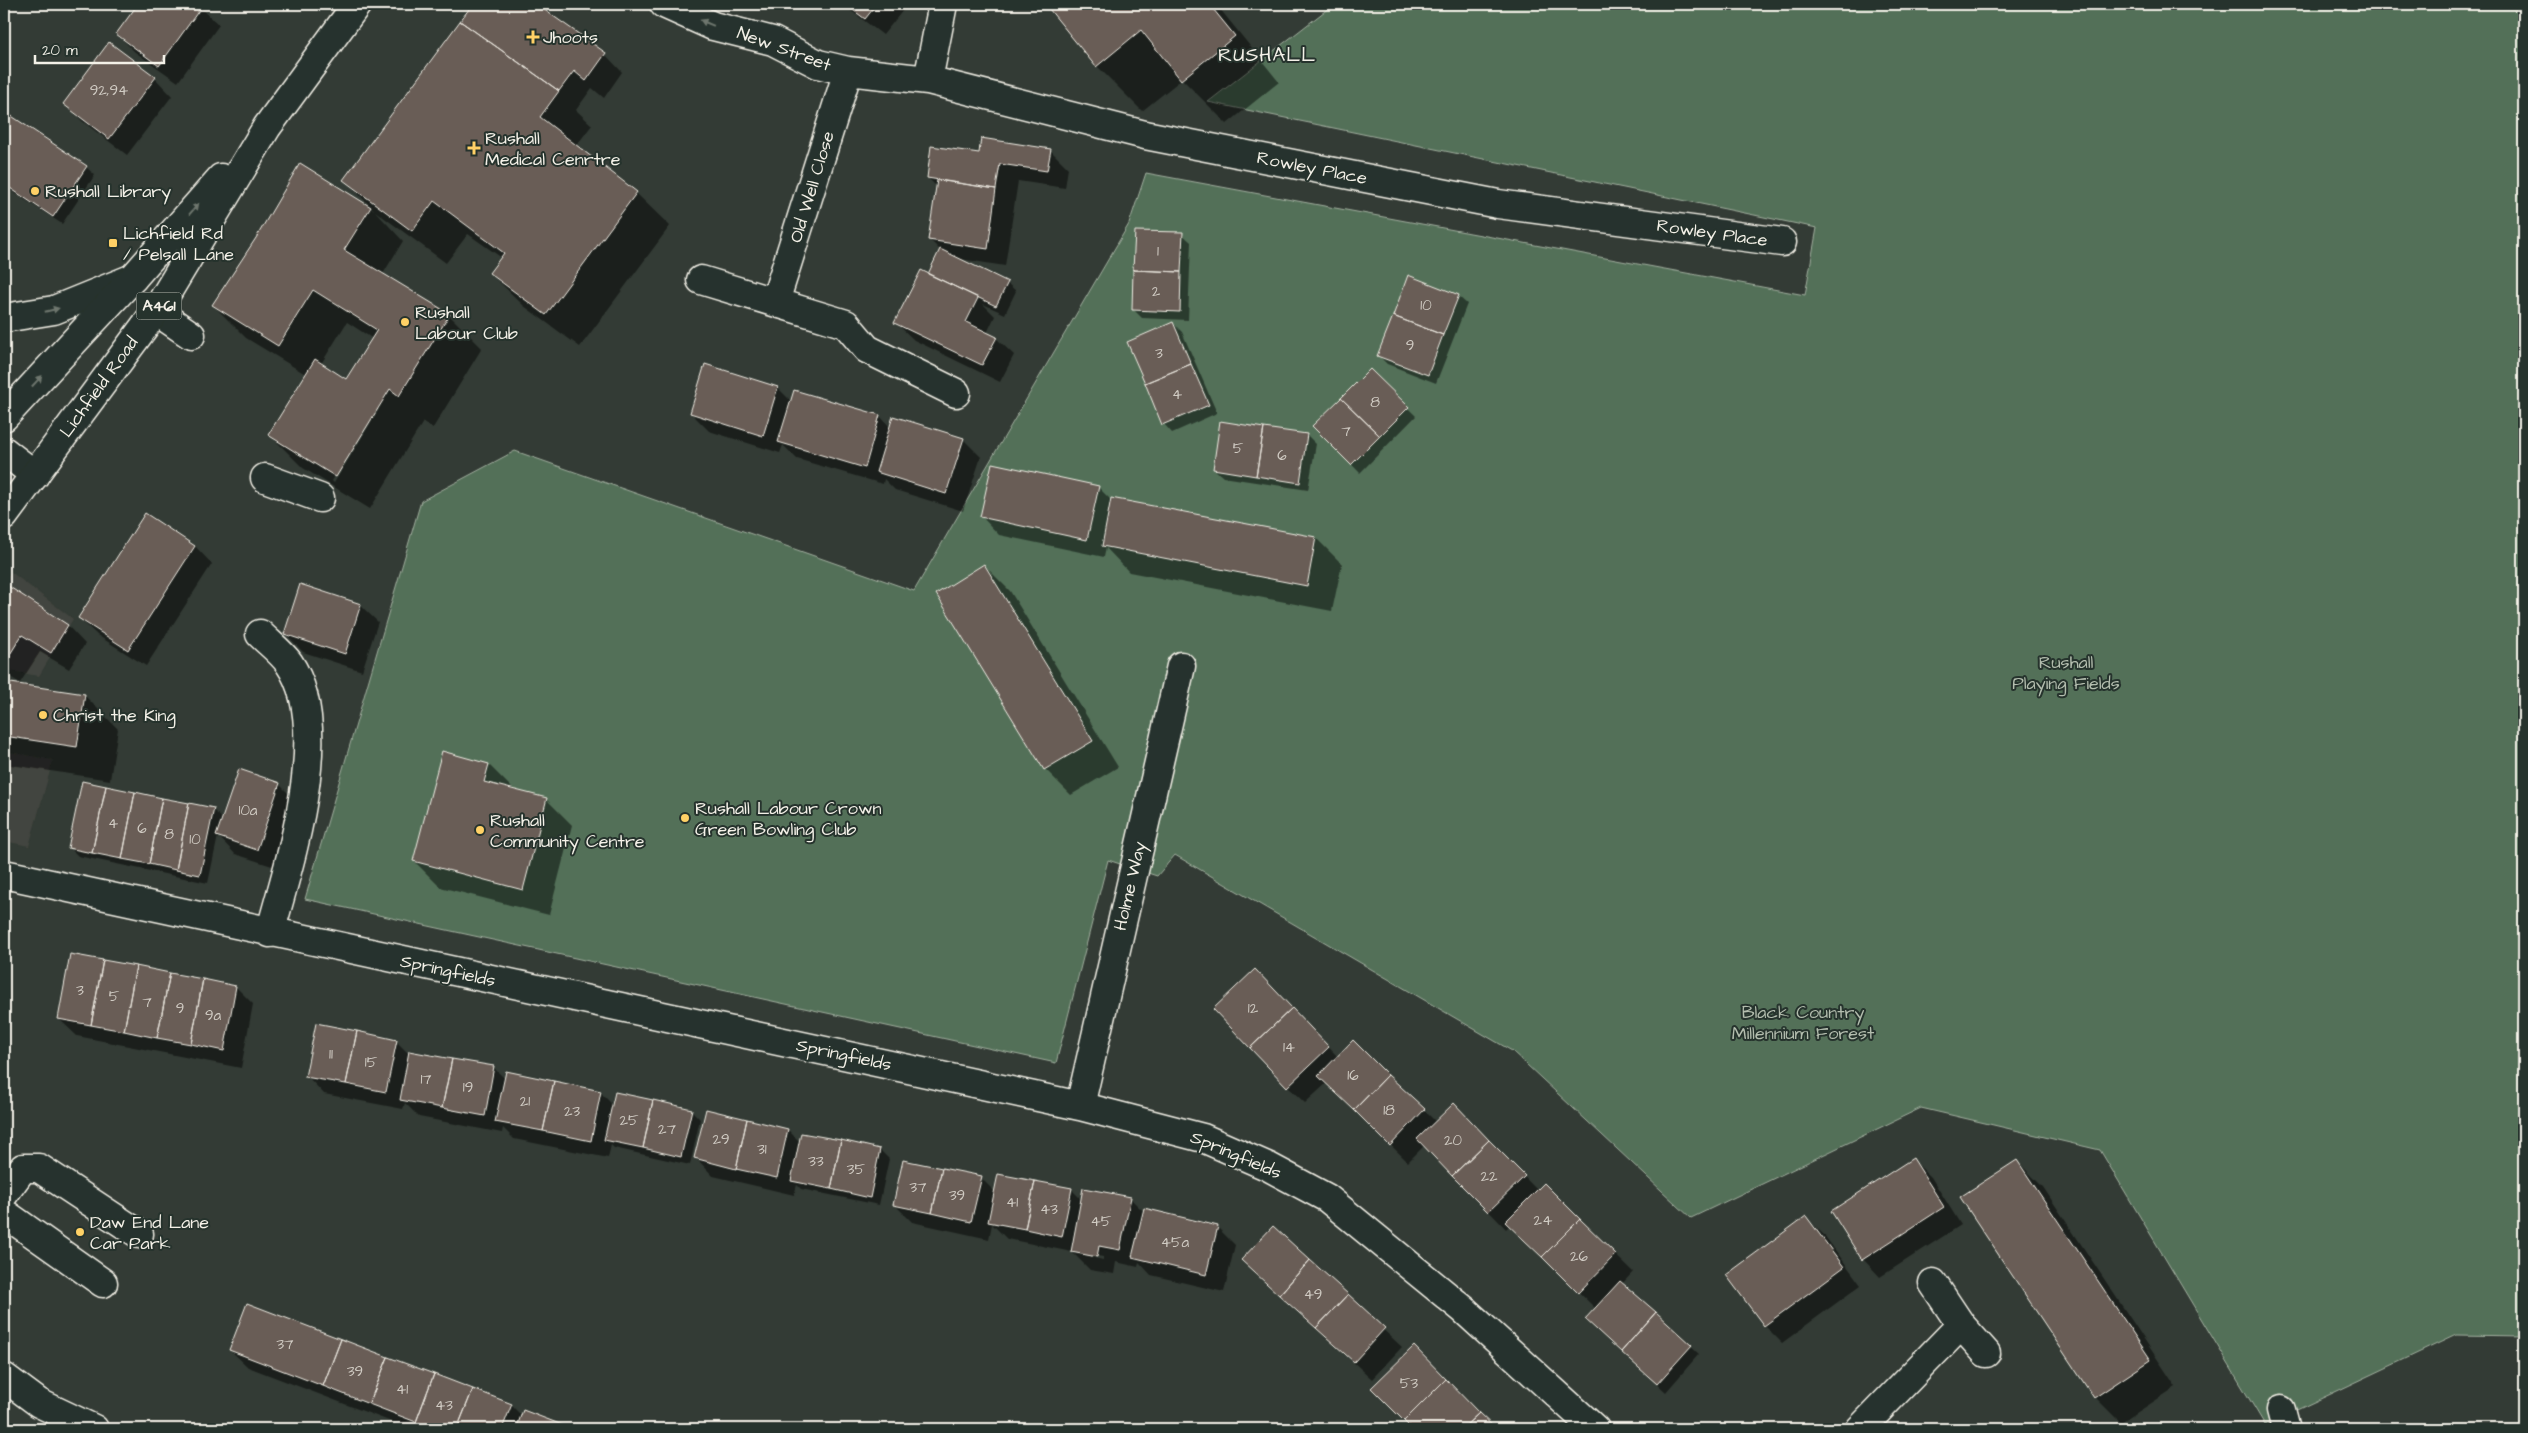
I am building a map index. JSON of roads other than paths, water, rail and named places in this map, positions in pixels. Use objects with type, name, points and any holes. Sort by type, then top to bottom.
[{"type":"main road","name":"Lichfield Road","points":[[4,416],[133,278],[266,127],[357,4]]},
{"type":"main road","name":"New Street","points":[[664,4],[713,26],[773,41],[818,64],[848,71]]},
{"type":"main road","points":[[928,80],[943,4]]},
{"type":"main road","name":"Rowley Place","points":[[848,71],[928,80],[1144,135],[1498,204],[1782,242]]},
{"type":"main road","name":"Old Well Close","points":[[775,302],[848,71]]},
{"type":"main road","name":"Lichfield Road","points":[[4,516],[134,338],[156,311],[266,127]]},
{"type":"main road","points":[[4,318],[54,310],[133,278]]},
{"type":"main road","points":[[701,280],[846,324],[867,349],[956,393]]},
{"type":"main road","points":[[156,311],[191,335]]},
{"type":"main road","points":[[4,451],[35,475]]},
{"type":"main road","points":[[265,478],[320,498]]},
{"type":"main road","points":[[260,634],[290,664],[304,699],[309,750],[299,826],[270,933]]},
{"type":"main road","name":"Holme Way","points":[[1080,1106],[1181,666]]},
{"type":"main road","name":"Springfields","points":[[4,874],[33,882],[1080,1106],[1203,1138],[1269,1167],[1327,1198],[1463,1309],[1595,1429]]},
{"type":"main road","points":[[4,1194],[23,1168],[39,1168],[139,1234]]},
{"type":"main road","points":[[4,1213],[103,1282]]},
{"type":"main road","points":[[1933,1282],[1962,1325],[1986,1353]]},
{"type":"main road","points":[[1860,1429],[1962,1325]]},
{"type":"main road","points":[[4,1377],[39,1403],[94,1429]]},
{"type":"place","name":"Jhoots","points":[[533,37]]},
{"type":"place","name":"Rushall Medical Cenrtre","points":[[474,148]]},
{"type":"place","name":"Rushall Library","points":[[35,191]]},
{"type":"place","name":"Lichfield Rd / Pelsall Lane","points":[[113,243]]},
{"type":"place","name":"Rushall Labour Club","points":[[405,322]]},
{"type":"place","name":"Christ the King","points":[[43,715]]},
{"type":"place","name":"Rushall Labour Crown Green Bowling Club","points":[[685,818]]},
{"type":"place","name":"Rushall Community Centre","points":[[480,830]]},
{"type":"place","name":"Daw End Lane Car Park","points":[[80,1232]]},
{"type":"district","name":"RUSHALL","points":[[1267,55]]},
{"type":"park label","name":"Rushall Playing Fields","points":[[2066,672]]},
{"type":"park label","name":"Black Country Millennium Forest","points":[[1803,1022]]}]
